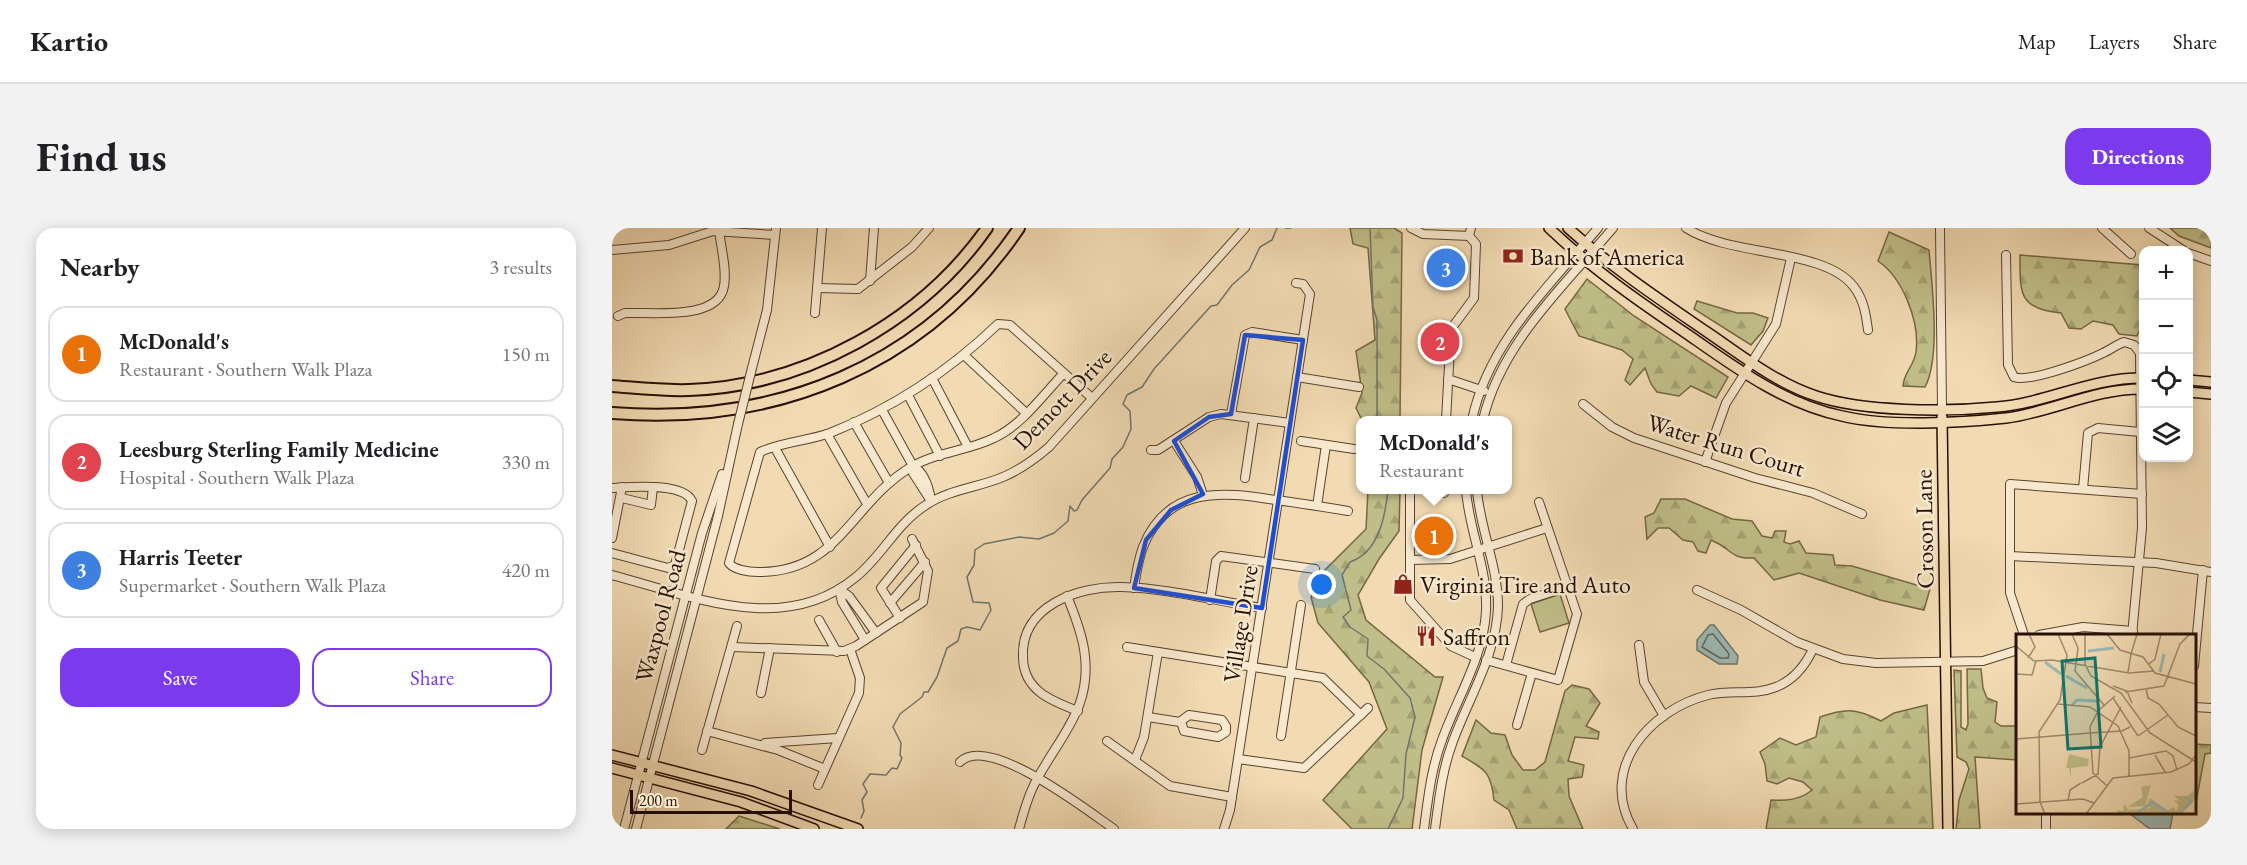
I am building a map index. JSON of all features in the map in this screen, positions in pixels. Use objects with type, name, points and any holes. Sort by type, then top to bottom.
[{"type":"highway","points":[[612,386],[656,390],[717,387],[787,373],[828,357],[881,328],[929,293],[964,258],[987,228]]},
{"type":"highway","points":[[612,413],[691,415],[741,409],[791,398],[843,378],[898,347],[933,322],[970,288],[1010,242],[1019,228]]},
{"type":"main road","points":[[1549,228],[1585,261],[1634,298],[1745,374],[1811,408],[1842,417],[1872,421],[1942,421],[2013,417],[2048,410],[2106,392],[2139,389]]},
{"type":"main road","points":[[1568,228],[1626,276],[1753,363],[1781,381],[1830,400],[1879,408],[2014,405],[2056,396],[2094,383],[2139,377]]},
{"type":"main road","points":[[2193,380],[2211,382]]},
{"type":"main road","points":[[2193,392],[2211,394]]},
{"type":"main road","name":"Croson Lane","points":[[1942,408],[1948,829]]},
{"type":"main road","points":[[612,755],[751,791],[858,829]]},
{"type":"main road","points":[[612,768],[750,805],[814,829]]},
{"type":"street","points":[[815,313],[822,228]]},
{"type":"street","points":[[870,281],[874,228]]},
{"type":"street","points":[[817,288],[854,290],[870,281],[912,247],[929,228]]},
{"type":"street","name":"Demott Drive","points":[[612,575],[747,609],[776,610],[813,602],[839,589],[870,564],[900,525],[932,501],[957,490],[1003,477],[1027,464],[1049,447],[1245,228]]},
{"type":"street","points":[[1411,228],[1423,234],[1470,232],[1476,244],[1474,298],[1451,329],[1446,416]]},
{"type":"street","points":[[1473,416],[1481,390],[1511,333],[1598,228]]},
{"type":"street","points":[[1484,416],[1491,393],[1520,339],[1613,228]]},
{"type":"street","points":[[1686,228],[1723,245],[1831,268],[1846,278],[1862,299],[1868,330]]},
{"type":"street","name":"Croson Lane","points":[[1940,228],[1942,408]]},
{"type":"street","points":[[2102,228],[2131,254]]},
{"type":"street","points":[[2149,228],[2177,246]]},
{"type":"street","points":[[618,316],[625,313],[699,310],[717,302],[725,285],[719,230]]},
{"type":"street","points":[[612,250],[669,245],[719,230],[775,232]]},
{"type":"street","name":"Waxpool Road","points":[[636,829],[767,310],[775,232]]},
{"type":"street","points":[[2006,255],[2008,365],[2014,376],[2027,378],[2105,353],[2124,342],[2134,345],[2140,354]]},
{"type":"street","points":[[2193,255],[2211,261]]},
{"type":"street","points":[[1706,462],[1726,403],[1776,324],[1791,258]]},
{"type":"street","name":"Village Drive","points":[[1224,829],[1232,797],[1253,667],[1310,294],[1303,284],[1296,283]]},
{"type":"street","points":[[1064,373],[1026,413],[999,435],[913,466],[889,483],[867,504],[830,547],[810,561],[775,571],[754,572],[734,567],[729,563],[757,456],[764,450],[827,434],[882,410],[965,356],[998,324],[1005,323],[1064,373],[1092,398]]},
{"type":"street","points":[[1231,414],[1245,335],[1252,332],[1303,340]]},
{"type":"street","points":[[965,356],[1026,413]]},
{"type":"street","points":[[1297,377],[1359,387]]},
{"type":"street","points":[[932,378],[968,447]]},
{"type":"street","points":[[1448,379],[1491,393]]},
{"type":"street","points":[[908,395],[938,447],[940,456]]},
{"type":"street","name":"Water Run Court","points":[[1583,404],[1623,433],[1706,462],[1814,493],[1862,514]]},
{"type":"street","points":[[882,410],[913,466],[918,469],[929,488],[932,501]]},
{"type":"street","points":[[1151,450],[1158,450],[1174,441],[1209,417],[1231,414],[1290,423]]},
{"type":"street","points":[[1245,478],[1254,418]]},
{"type":"street","points":[[854,423],[889,483]]},
{"type":"street","points":[[2083,489],[2088,433],[2098,429],[2139,432]]},
{"type":"street","points":[[827,434],[867,504]]},
{"type":"street","points":[[1174,441],[1197,477],[1203,495]]},
{"type":"street","points":[[1301,441],[1354,449]]},
{"type":"street","points":[[1317,506],[1326,445]]},
{"type":"street","points":[[775,448],[830,547]]},
{"type":"street","name":"Waxpool Road","points":[[624,829],[702,533],[731,450]]},
{"type":"street","points":[[2046,634],[2069,628],[2132,633],[2139,562],[2141,462]]},
{"type":"street","points":[[2023,634],[2012,603],[2010,484],[2142,494]]},
{"type":"street","points":[[612,538],[622,498],[622,487]]},
{"type":"street","points":[[622,498],[651,505],[653,487]]},
{"type":"street","points":[[612,488],[653,487],[685,493],[691,498],[677,562],[668,568],[612,554]]},
{"type":"street","points":[[1134,588],[1142,550],[1156,524],[1178,505],[1203,495],[1226,492],[1348,511]]},
{"type":"street","points":[[1410,494],[1410,600],[1451,646],[1475,657]]},
{"type":"street","points":[[1424,829],[1437,753],[1475,657],[1484,626],[1486,605],[1484,578],[1467,494]]},
{"type":"street","points":[[1435,829],[1448,757],[1495,632],[1498,606],[1495,575],[1480,521],[1477,494]]},
{"type":"street","points":[[1486,660],[1558,680],[1577,614],[1539,502]]},
{"type":"street","points":[[1410,560],[1443,561],[1547,528]]},
{"type":"street","points":[[732,647],[837,652],[850,649],[900,618],[923,602],[928,571],[914,542],[881,588],[900,618]]},
{"type":"street","points":[[1210,600],[1216,561],[1221,556],[1315,569]]},
{"type":"street","points":[[2010,556],[2139,562],[2207,571],[2196,651]]},
{"type":"street","points":[[890,603],[925,562]]},
{"type":"street","points":[[1506,665],[1523,604],[1567,587]]},
{"type":"street","points":[[1078,711],[1051,700],[1037,691],[1028,678],[1022,657],[1025,639],[1033,621],[1045,608],[1067,596],[1094,588],[1134,588],[1262,608]]},
{"type":"street","points":[[839,589],[849,596],[865,640]]},
{"type":"street","points":[[1697,590],[1736,607],[1813,649],[1859,661],[1991,660],[2016,651]]},
{"type":"street","points":[[1018,829],[1037,779],[1068,732],[1078,711],[1084,687],[1086,663],[1082,638],[1067,596]]},
{"type":"street","points":[[1281,736],[1301,605]]},
{"type":"street","points":[[858,619],[876,633]]},
{"type":"street","points":[[819,620],[837,652]]},
{"type":"street","points":[[702,750],[737,626]]},
{"type":"street","points":[[1639,645],[1644,682],[1664,716]]},
{"type":"street","points":[[1126,647],[1326,680],[1361,715]]},
{"type":"street","points":[[761,693],[770,648]]},
{"type":"street","points":[[818,785],[859,693],[860,678],[850,649]]},
{"type":"street","points":[[1633,829],[1622,804],[1622,773],[1635,745],[1664,716],[1685,703],[1710,694],[1762,691],[1783,684],[1803,667],[1813,649]]},
{"type":"street","points":[[1135,760],[1143,744],[1158,652]]},
{"type":"street","points":[[1517,725],[1532,673]]},
{"type":"street","points":[[2196,706],[2211,708]]},
{"type":"street","points":[[1238,759],[1304,768],[1368,708]]},
{"type":"street","points":[[1148,717],[1180,722],[1189,715],[1222,720],[1227,729],[1224,735],[1218,737],[1184,731],[1180,722]]},
{"type":"street","points":[[707,731],[763,746],[825,769]]},
{"type":"street","points":[[763,746],[765,743],[776,741],[838,738]]},
{"type":"street","points":[[1107,741],[1176,788],[1232,797]]},
{"type":"street","points":[[960,762],[969,756],[989,757],[1009,762],[1114,829]]},
{"type":"highlighted area","points":[[1245,335],[1303,340],[1262,608],[1134,588],[1146,540],[1171,510],[1203,494],[1174,441],[1209,417],[1231,414]]},
{"type":"green space","points":[[1350,228],[1394,228],[1402,233],[1400,416],[1360,416],[1356,408],[1362,393],[1356,351],[1375,340],[1368,248],[1353,244]]},
{"type":"green space","points":[[2170,228],[2211,228],[2211,248],[2179,236]]},
{"type":"green space","points":[[1889,232],[1929,250],[1934,340],[1930,374],[1925,387],[1903,386],[1915,357],[1917,340],[1912,315],[1902,289],[1895,278],[1878,261]]},
{"type":"green space","points":[[2020,255],[2139,265],[2139,331],[2137,336],[2119,334],[2113,325],[2093,321],[2081,329],[2069,328],[2061,313],[2036,308],[2029,303],[2024,297],[2020,280]]},
{"type":"green space","points":[[1587,279],[1634,316],[1728,377],[1716,398],[1691,386],[1679,396],[1657,392],[1645,368],[1630,385],[1625,380],[1633,359],[1622,350],[1579,336],[1565,309]]},
{"type":"green space","points":[[1697,301],[1737,313],[1753,313],[1768,318],[1763,331],[1751,345],[1694,309]]},
{"type":"green space","points":[[1368,494],[1400,494],[1399,531],[1358,595],[1366,620],[1435,677],[1443,677],[1422,750],[1412,829],[1352,829],[1323,800],[1387,729],[1369,682],[1318,623],[1311,597],[1319,576],[1366,529]]},
{"type":"green space","points":[[1661,499],[1685,499],[1732,519],[1752,521],[1762,536],[1772,538],[1775,531],[1786,531],[1784,542],[1790,544],[1799,541],[1806,553],[1833,555],[1835,565],[1852,566],[1930,589],[1924,610],[1880,600],[1799,573],[1774,580],[1754,558],[1735,555],[1711,540],[1706,553],[1698,551],[1693,542],[1683,540],[1669,528],[1658,528],[1647,539],[1645,517],[1654,513]]},
{"type":"green space","points":[[1560,594],[1569,623],[1540,632],[1531,604]]},
{"type":"green space","points":[[1967,669],[1981,669],[1983,688],[1987,698],[1997,702],[1995,722],[2001,726],[2016,726],[2016,760],[1975,757],[1980,829],[1956,829],[1959,800],[1969,769],[1966,762],[1957,757],[1954,670],[1961,671],[1961,727],[1966,730],[1968,724]]},
{"type":"green space","points":[[1572,685],[1589,689],[1600,703],[1586,726],[1599,732],[1598,739],[1575,737],[1568,761],[1584,765],[1582,777],[1568,779],[1569,796],[1583,829],[1517,829],[1509,810],[1494,800],[1491,783],[1486,773],[1462,756],[1476,720],[1491,733],[1505,735],[1512,755],[1523,770],[1535,770],[1545,762],[1565,691]]},
{"type":"green space","points":[[1927,705],[1933,829],[1766,829],[1771,800],[1793,799],[1812,790],[1803,782],[1789,778],[1777,784],[1767,781],[1765,764],[1760,752],[1780,738],[1796,745],[1816,737],[1820,717],[1829,714],[1851,711],[1881,721],[1894,713]]},
{"type":"green space","points":[[2196,744],[2211,745],[2211,753],[2205,754],[2196,803]]},
{"type":"green space","points":[[739,816],[780,829],[726,829]]},
{"type":"water","points":[[1710,625],[1714,625],[1738,656],[1737,664],[1719,664],[1697,650],[1697,640]]},
{"type":"water","points":[[2130,814],[2173,814],[2170,829],[2150,829]]},
{"type":"waterway","points":[[861,818],[864,811],[862,800],[867,792],[863,784],[870,774],[886,775],[892,768],[897,769],[902,758],[901,743],[893,727],[900,714],[922,697],[924,692],[928,692],[937,677],[947,648],[958,641],[961,629],[967,627],[980,630],[991,610],[989,603],[973,602],[967,577],[974,565],[975,550],[984,544],[1019,537],[1039,539],[1054,533],[1068,521],[1070,506],[1074,511],[1077,510],[1082,500],[1110,468],[1112,459],[1123,447],[1131,429],[1130,411],[1123,404],[1127,395],[1142,387],[1154,369],[1211,306],[1217,305],[1232,285],[1249,270],[1260,247],[1272,240],[1277,228]]},
{"type":"waterway","points":[[1285,228],[1291,228]]},
{"type":"waterway","points":[[1370,228],[1373,307],[1377,320],[1377,416]]},
{"type":"waterway","points":[[1387,494],[1382,522],[1374,542],[1360,557],[1350,562],[1342,575],[1351,610],[1343,617],[1350,627],[1368,639],[1367,656],[1384,669],[1410,698],[1415,717],[1406,754],[1403,798],[1388,829]]},
{"type":"place","name":"Bank of America","points":[[1513,256]]},
{"type":"place","name":"Harris Teeter","points":[[1446,268]]},
{"type":"place","name":"Leesburg Sterling Family Medicine","points":[[1440,342]]},
{"type":"place","name":"McDonald's","points":[[1434,536]]},
{"type":"place","name":"Virginia Tire and Auto","points":[[1403,584]]},
{"type":"place","name":"Saffron","points":[[1426,636]]}]
